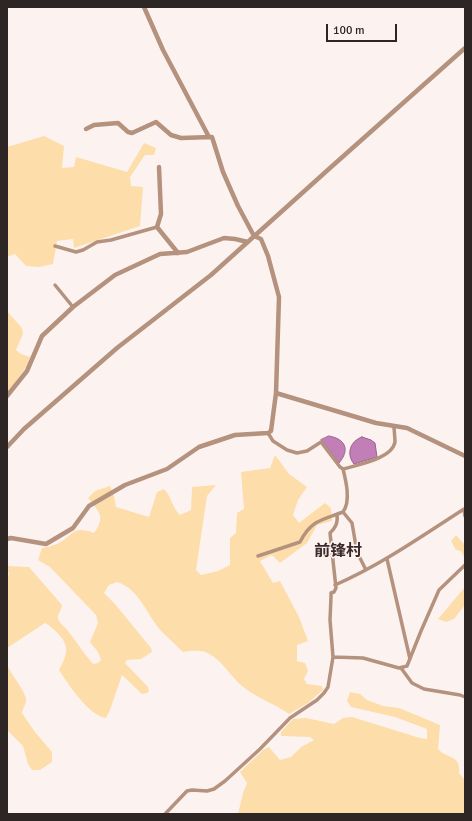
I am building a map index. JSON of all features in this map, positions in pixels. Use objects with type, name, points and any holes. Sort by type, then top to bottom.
[{"type":"street","points":[[144,7],[163,50],[208,137]]},
{"type":"street","points":[[7,447],[24,429],[117,348],[211,275],[335,162],[465,48]]},
{"type":"street","points":[[86,129],[94,125],[118,123],[128,132],[132,133],[156,122],[171,135],[181,138],[212,137],[223,172],[238,206],[254,236],[261,239],[268,256],[279,298],[276,393],[270,431],[268,433]]},
{"type":"street","points":[[157,227],[161,214],[159,167]]},
{"type":"street","points":[[55,246],[76,252],[83,250],[97,242],[111,240],[157,227]]},
{"type":"street","points":[[157,227],[178,253]]},
{"type":"street","points":[[7,396],[27,371],[42,336],[73,307],[115,275],[160,254],[187,252],[224,238],[248,242]]},
{"type":"street","points":[[55,285],[73,307]]},
{"type":"street","points":[[276,393],[376,423],[407,428],[465,456]]},
{"type":"street","points":[[343,468],[370,462],[388,451],[395,442],[394,426]]},
{"type":"street","points":[[258,556],[300,542],[316,521],[343,512],[346,507],[347,499],[343,468],[340,467],[321,442],[307,451],[297,453],[287,450],[273,441],[268,433]]},
{"type":"street","points":[[7,539],[11,538],[46,544],[73,528],[89,506],[125,485],[167,470],[199,447],[235,435],[268,433]]},
{"type":"street","points":[[465,508],[465,516]]},
{"type":"street","points":[[335,585],[387,559],[465,508]]},
{"type":"street","points":[[343,512],[352,523],[357,552],[366,570]]},
{"type":"street","points":[[165,814],[187,791],[207,791],[214,789],[225,781],[260,749],[290,718],[317,700],[328,687],[333,657],[330,597],[331,593],[334,592],[335,585],[330,532],[336,526],[338,520],[337,514]]},
{"type":"street","points":[[387,559],[410,660]]},
{"type":"street","points":[[333,657],[363,658],[401,668],[407,666],[439,590],[465,565]]},
{"type":"street","points":[[401,668],[408,679],[418,687],[430,691],[460,695],[465,698]]},
{"type":"shaded area","points":[[44,136],[64,146],[62,168],[74,167],[76,157],[127,172],[144,143],[156,148],[154,155],[145,155],[130,177],[131,186],[143,187],[140,226],[74,248],[73,239],[57,241],[53,264],[39,267],[26,266],[15,254],[7,258],[7,147]]},
{"type":"shaded area","points":[[7,311],[22,328],[23,334],[16,350],[21,354],[30,357],[27,366],[7,393]]},
{"type":"shaded area","points":[[329,436],[335,437],[343,442],[345,450],[339,463],[321,440]]},
{"type":"shaded area","points":[[362,437],[375,443],[377,457],[354,464],[350,456],[350,448],[358,439]]},
{"type":"shaded area","points":[[275,455],[289,474],[307,487],[298,500],[293,515],[299,523],[325,503],[331,508],[332,521],[317,525],[307,543],[280,563],[272,555],[260,561],[273,583],[280,581],[299,617],[308,641],[297,645],[297,661],[305,663],[308,671],[304,679],[307,684],[322,686],[323,690],[308,703],[289,714],[246,689],[211,655],[200,651],[183,652],[162,632],[132,591],[117,582],[109,585],[104,593],[115,604],[151,648],[152,652],[141,659],[127,660],[125,663],[148,687],[149,691],[142,694],[122,675],[106,718],[99,716],[86,706],[73,691],[59,670],[66,654],[66,648],[58,634],[48,625],[45,623],[7,648],[7,576],[9,575],[7,566],[29,567],[62,605],[58,617],[60,623],[93,664],[98,663],[101,660],[98,652],[90,642],[98,623],[96,615],[50,567],[38,560],[42,548],[63,541],[74,532],[81,530],[94,533],[100,522],[100,514],[88,498],[95,491],[110,486],[116,507],[149,517],[157,492],[164,489],[180,515],[191,510],[192,487],[216,485],[207,496],[196,570],[201,575],[218,571],[230,565],[230,538],[236,533],[237,513],[244,509],[241,472],[270,468]]},
{"type":"shaded area","points":[[456,535],[465,545],[465,559],[461,551],[456,550],[451,541]]},
{"type":"shaded area","points":[[465,587],[465,605],[454,619],[446,622],[438,619]]},
{"type":"shaded area","points":[[7,665],[26,698],[22,713],[35,732],[52,752],[52,762],[40,770],[32,770],[28,764],[23,746],[7,730]]},
{"type":"shaded area","points":[[350,692],[360,694],[367,700],[383,706],[399,708],[440,725],[438,749],[456,760],[459,767],[459,773],[465,780],[465,814],[238,814],[247,783],[240,772],[263,750],[269,747],[280,760],[291,757],[301,747],[314,740],[310,737],[281,736],[281,732],[293,719],[306,718],[334,724],[343,718],[352,717],[427,739],[427,729],[395,717],[351,707],[347,701]]},
{"type":"district","name":"前锋村","points":[[338,552]]}]
